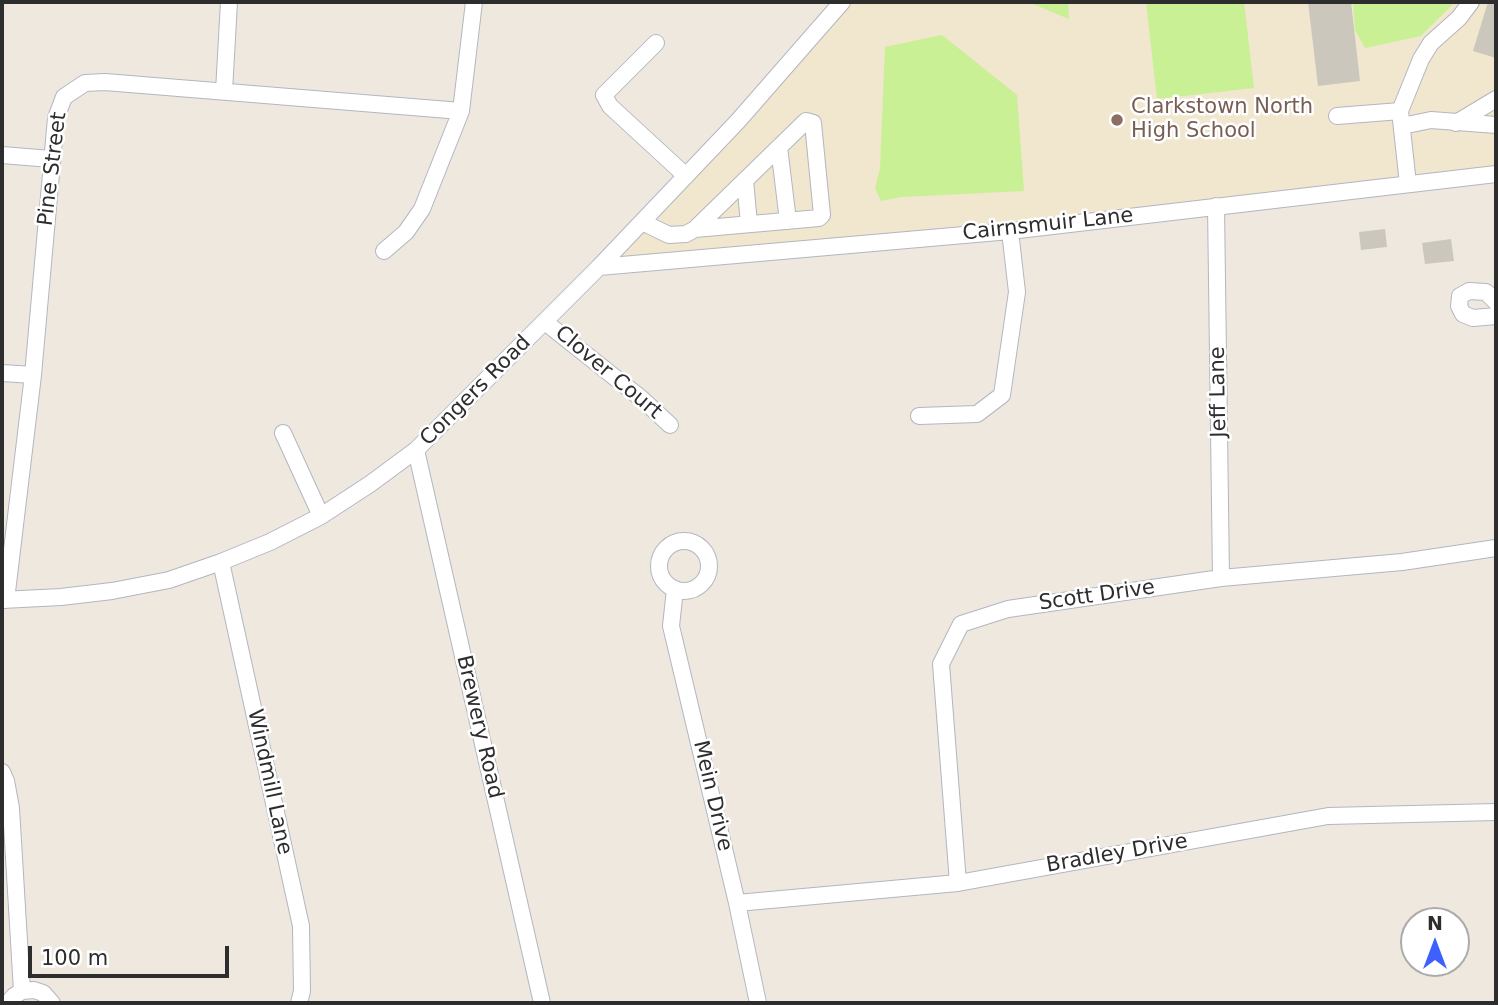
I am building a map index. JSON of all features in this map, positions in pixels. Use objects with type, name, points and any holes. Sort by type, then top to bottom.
[{"type":"street","points":[[224,91],[229,2]]},
{"type":"street","points":[[384,251],[406,232],[422,209],[461,111],[474,2]]},
{"type":"street","name":"Congers Road","points":[[3,600],[112,591],[169,580],[270,542],[321,516],[370,485],[416,450],[599,267],[738,121],[842,2]]},
{"type":"street","points":[[1408,184],[1401,118],[1426,51],[1471,2]]},
{"type":"street","points":[[656,43],[604,95],[610,106],[686,176]]},
{"type":"street","name":"Pine Street","points":[[3,600],[33,375],[51,159],[56,118],[64,97],[85,83],[105,82],[461,111]]},
{"type":"street","points":[[1456,123],[1496,99]]},
{"type":"street","points":[[1337,116],[1496,125]]},
{"type":"street","points":[[642,222],[669,235],[686,234],[695,229],[806,121],[813,123],[822,215],[819,218],[695,229]]},
{"type":"street","points":[[779,147],[788,221]]},
{"type":"street","points":[[2,155],[51,159]]},
{"type":"street","name":"Cairnsmuir Lane","points":[[599,267],[1010,231],[1496,174]]},
{"type":"street","points":[[745,180],[749,224]]},
{"type":"street","name":"Jeff Lane","points":[[1216,206],[1221,578]]},
{"type":"street","points":[[919,415],[976,414],[1003,395],[1017,292],[1010,231]]},
{"type":"street","points":[[1496,302],[1486,292],[1469,291],[1460,296],[1459,306],[1463,314],[1473,318],[1496,316]]},
{"type":"street","name":"Clover Court","points":[[545,321],[670,425]]},
{"type":"street","points":[[2,373],[33,375]]},
{"type":"street","points":[[283,433],[321,516]]},
{"type":"street","name":"Brewery Road","points":[[416,450],[542,1003]]},
{"type":"street","name":"Scott Drive","points":[[958,883],[941,664],[961,624],[1007,610],[1221,578],[1402,562],[1496,548]]},
{"type":"street","name":"Windmill Lane","points":[[221,562],[301,926],[302,991],[299,1003]]},
{"type":"street","name":"Mein Drive","points":[[675,589],[671,626],[758,1003]]},
{"type":"street","points":[[2,772],[11,808],[22,991]]},
{"type":"street","name":"Bradley Drive","points":[[737,903],[958,883],[1328,816],[1496,812]]},
{"type":"street","points":[[8,1003],[22,991],[34,990],[43,993],[52,1003]]},
{"type":"shaded area","name":"Clarkstown North High School","points":[[842,2],[1496,2],[1496,174],[599,267]]},
{"type":"green space","points":[[1028,2],[1068,2],[1069,19]]},
{"type":"green space","points":[[1146,2],[1244,2],[1254,88],[1157,99]]},
{"type":"green space","points":[[1353,2],[1455,2],[1421,36],[1365,48],[1355,30]]},
{"type":"green space","points":[[942,35],[1017,95],[1024,191],[902,197],[881,201],[875,188],[880,169],[885,47]]},
{"type":"building","points":[[1308,2],[1351,2],[1360,81],[1318,86]]},
{"type":"building","points":[[1488,2],[1496,2],[1496,58],[1473,51]]},
{"type":"building","points":[[1385,229],[1387,247],[1361,250],[1359,232]]},
{"type":"building","points":[[1451,239],[1454,261],[1425,264],[1422,243]]},
{"type":"place","name":"Clarkstown North High School","points":[[1117,120]]}]
